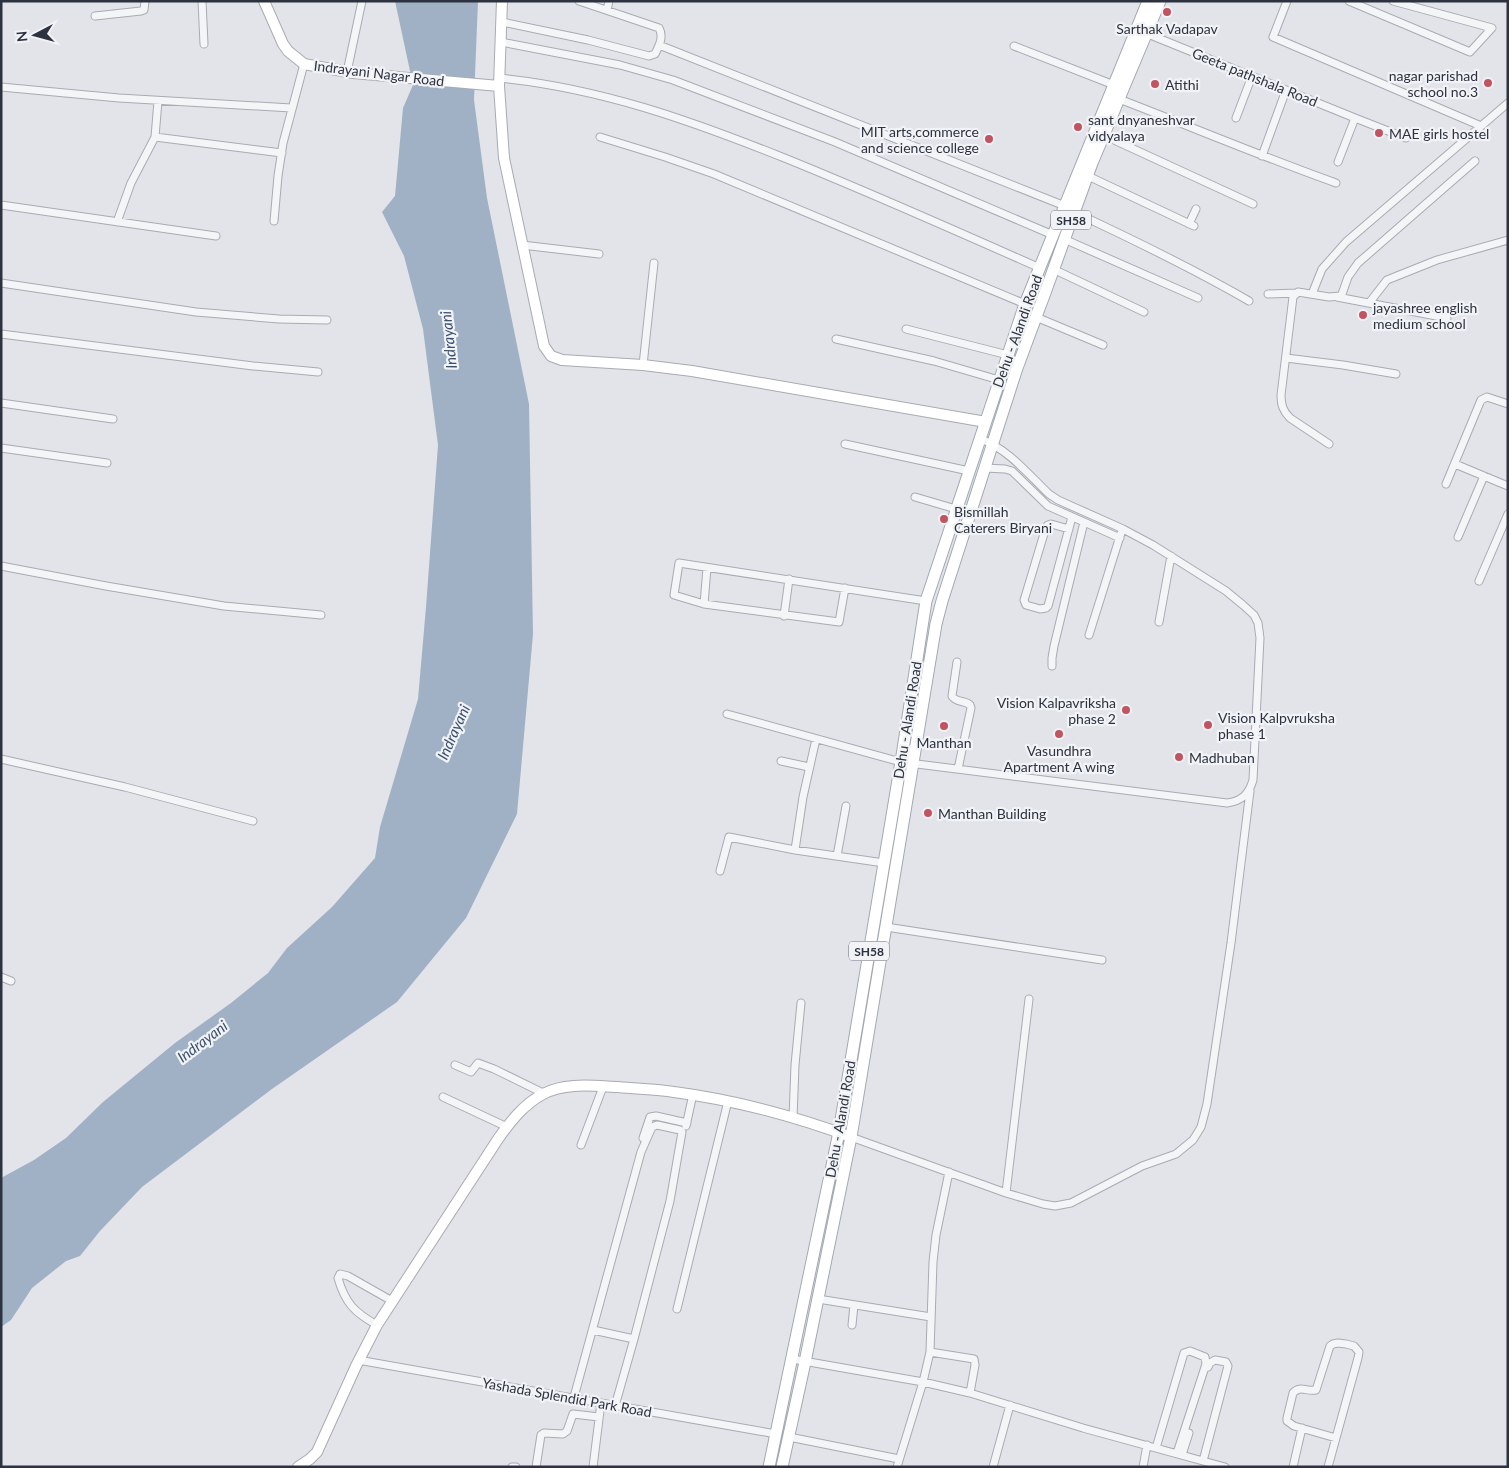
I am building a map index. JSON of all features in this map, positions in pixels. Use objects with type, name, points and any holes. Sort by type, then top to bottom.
[{"type":"main road","name":"Dehu - Alandi Road","points":[[782,1467],[851,1137],[936,624],[1017,368],[1064,239],[1070,209],[1100,133],[1119,99],[1150,4]]},
{"type":"main road","name":"Dehu - Alandi Road","points":[[769,1467],[838,1132],[901,762],[926,601],[1025,304],[1053,235],[1088,176],[1114,85],[1141,32]]},
{"type":"street","points":[[95,16],[141,11],[144,10],[145,1]]},
{"type":"street","points":[[202,1],[204,44]]},
{"type":"street","points":[[350,73],[362,1]]},
{"type":"street","points":[[502,1],[501,42],[495,83],[504,158],[544,346],[551,356],[562,360],[643,365],[701,372],[986,422]]},
{"type":"street","points":[[502,22],[588,40],[649,56],[654,54],[661,37],[661,32],[658,28],[579,1]]},
{"type":"street","points":[[607,10],[609,1]]},
{"type":"street","points":[[1287,1],[1273,37],[1481,126]]},
{"type":"street","points":[[1350,1],[1363,4],[1470,52],[1492,28],[1394,1]]},
{"type":"street","name":"Indrayani Nagar Road","points":[[266,3],[283,44],[288,51],[304,64],[350,73],[495,83]]},
{"type":"street","name":"Geeta pathshala Road","points":[[1141,32],[1406,138]]},
{"type":"street","points":[[501,42],[620,65],[673,80],[835,142],[1053,235]]},
{"type":"street","points":[[659,45],[1070,209],[1203,274],[1249,301]]},
{"type":"street","points":[[1014,46],[1114,85]]},
{"type":"street","points":[[274,221],[282,153],[291,108],[304,64]]},
{"type":"street","points":[[1236,118],[1252,76]]},
{"type":"street","points":[[495,83],[528,81],[633,103],[682,118],[822,173],[1040,268]]},
{"type":"street","points":[[1,87],[158,101],[291,108]]},
{"type":"street","points":[[1262,156],[1286,90]]},
{"type":"street","points":[[1119,99],[1336,184]]},
{"type":"street","points":[[117,222],[132,183],[155,137],[158,101]]},
{"type":"street","points":[[1312,294],[1322,269],[1346,242],[1508,103]]},
{"type":"street","points":[[1338,162],[1355,118]]},
{"type":"street","points":[[1100,133],[1253,204]]},
{"type":"street","points":[[155,137],[282,153]]},
{"type":"street","points":[[600,137],[714,174],[1025,304]]},
{"type":"street","points":[[1337,297],[1342,294],[1348,277],[1358,263],[1475,161]]},
{"type":"street","points":[[1088,176],[1192,225],[1196,209]]},
{"type":"street","points":[[1,205],[216,236]]},
{"type":"street","points":[[1064,239],[1198,298]]},
{"type":"street","points":[[1369,303],[1387,280],[1437,260],[1508,240]]},
{"type":"street","points":[[522,245],[599,254]]},
{"type":"street","points":[[643,365],[654,263]]},
{"type":"street","points":[[1053,269],[1144,312]]},
{"type":"street","points":[[1,283],[196,312],[327,320]]},
{"type":"street","points":[[1268,294],[1298,292],[1337,297],[1447,318]]},
{"type":"street","points":[[1296,293],[1293,297],[1281,395],[1284,410],[1290,418],[1329,444]]},
{"type":"street","points":[[1036,317],[1103,345]]},
{"type":"street","points":[[906,329],[1008,355]]},
{"type":"street","points":[[1,334],[253,366],[318,372]]},
{"type":"street","points":[[836,339],[934,361],[999,380]]},
{"type":"street","points":[[1286,358],[1396,374]]},
{"type":"street","points":[[1446,484],[1481,400],[1487,396],[1508,404]]},
{"type":"street","points":[[1,404],[113,419]]},
{"type":"street","points":[[298,1467],[310,1459],[322,1443],[358,1360],[392,1301],[507,1127],[528,1104],[543,1093],[568,1086],[603,1087],[661,1090],[728,1101],[838,1132],[1006,1193],[1055,1206],[1071,1203],[1142,1166],[1176,1154],[1193,1140],[1201,1127],[1207,1104],[1231,943],[1250,789],[1253,780],[1260,638],[1258,623],[1254,615],[1244,605],[1226,591],[1171,556],[1122,529],[1058,500],[1049,494],[1004,451],[981,438]]},
{"type":"street","points":[[845,444],[969,471]]},
{"type":"street","points":[[1,448],[107,463]]},
{"type":"street","points":[[1455,464],[1508,486]]},
{"type":"street","points":[[985,468],[1012,471],[1043,502],[1053,509],[1120,538]]},
{"type":"street","points":[[1458,537],[1484,476]]},
{"type":"street","points":[[915,497],[956,509]]},
{"type":"street","points":[[1479,581],[1508,514]]},
{"type":"street","points":[[1069,529],[1051,524],[1046,527],[1025,596],[1026,605],[1044,610],[1048,606],[1069,529],[1072,517]]},
{"type":"street","points":[[1052,666],[1054,646],[1084,522]]},
{"type":"street","points":[[1088,636],[1122,529]]},
{"type":"street","points":[[1159,622],[1171,556]]},
{"type":"street","points":[[845,588],[839,622],[704,604],[674,595],[679,563],[707,568],[845,588],[926,601]]},
{"type":"street","points":[[1,566],[224,606],[321,615]]},
{"type":"street","points":[[704,604],[707,568]]},
{"type":"street","points":[[784,616],[789,580]]},
{"type":"street","points":[[958,662],[952,696],[956,700],[968,702],[971,708],[958,769]]},
{"type":"street","points":[[727,714],[914,764],[1227,803],[1238,802],[1250,789]]},
{"type":"street","points":[[795,850],[809,767],[816,738]]},
{"type":"street","points":[[1,759],[126,787],[253,822]]},
{"type":"street","points":[[781,761],[809,767]]},
{"type":"street","points":[[837,856],[846,806]]},
{"type":"street","points":[[720,870],[729,836],[795,850],[884,863]]},
{"type":"street","points":[[886,927],[1102,960]]},
{"type":"street","points":[[1,977],[11,981]]},
{"type":"street","points":[[1006,1193],[1029,999]]},
{"type":"street","points":[[793,1118],[795,1111],[794,1095],[801,1002]]},
{"type":"street","points":[[455,1065],[471,1072],[478,1063],[543,1093]]},
{"type":"street","points":[[581,1145],[603,1087]]},
{"type":"street","points":[[641,1152],[640,1146],[650,1118],[656,1116],[687,1125],[693,1094]]},
{"type":"street","points":[[443,1097],[507,1127]]},
{"type":"street","points":[[677,1309],[728,1101]]},
{"type":"street","points":[[574,1397],[641,1152],[652,1126],[657,1125],[680,1130],[682,1132],[670,1201],[615,1406]]},
{"type":"street","points":[[897,1467],[923,1382],[930,1352],[932,1274],[936,1235],[949,1172]]},
{"type":"street","points":[[378,1325],[364,1318],[348,1302],[338,1278],[340,1274],[351,1277],[392,1301]]},
{"type":"street","points":[[342,1290],[348,1284],[351,1277]]},
{"type":"street","points":[[818,1300],[931,1317]]},
{"type":"street","points":[[852,1325],[854,1305]]},
{"type":"street","points":[[593,1330],[634,1339]]},
{"type":"street","points":[[1328,1467],[1336,1438],[1358,1358],[1359,1352],[1354,1346],[1338,1343],[1330,1346],[1316,1390],[1301,1389],[1293,1393],[1287,1421],[1290,1424],[1336,1438]]},
{"type":"street","points":[[1156,1448],[1184,1353],[1190,1351],[1205,1357],[1206,1364],[1180,1454]]},
{"type":"street","points":[[930,1352],[974,1359],[976,1365],[970,1393]]},
{"type":"street","points":[[792,1359],[923,1382],[970,1393],[1083,1428],[1225,1467]]},
{"type":"street","name":"Yashada Splendid Park Road","points":[[358,1360],[776,1434]]},
{"type":"street","points":[[1180,1454],[1210,1363],[1215,1360],[1226,1362],[1228,1366],[1200,1460],[1194,1467]]},
{"type":"street","points":[[593,1467],[601,1402]]},
{"type":"street","points":[[993,1467],[1010,1405]]},
{"type":"street","points":[[536,1467],[541,1435],[544,1433],[563,1434],[567,1432],[573,1414],[599,1417]]},
{"type":"street","points":[[1293,1467],[1302,1428]]},
{"type":"street","points":[[789,1437],[899,1459]]},
{"type":"street","points":[[1142,1467],[1147,1445]]},
{"type":"water","name":"Indrayani","points":[[395,1],[478,1],[474,100],[487,198],[529,404],[533,634],[517,814],[466,918],[397,1002],[272,1089],[142,1187],[100,1231],[80,1256],[66,1261],[32,1288],[11,1320],[1,1327],[1,1178],[34,1160],[66,1138],[103,1102],[175,1043],[231,1003],[268,973],[287,948],[332,907],[375,858],[380,827],[418,699],[438,445],[423,329],[404,256],[382,212],[395,196],[403,108],[413,85]]},
{"type":"place","name":"Sarthak Vadapav","points":[[1167,12]]},
{"type":"place","name":"nagar parishad school no.3","points":[[1488,83]]},
{"type":"place","name":"Atithi","points":[[1155,84]]},
{"type":"place","name":"sant dnyaneshvar vidyalaya","points":[[1078,127]]},
{"type":"place","name":"MAE girls hostel","points":[[1379,133]]},
{"type":"place","name":"MIT arts,commerce and science college","points":[[989,139]]},
{"type":"place","name":"jayashree english medium school","points":[[1363,315]]},
{"type":"place","name":"Bismillah Caterers Biryani","points":[[944,519]]},
{"type":"place","name":"Vision Kalpavriksha phase 2","points":[[1126,710]]},
{"type":"place","name":"Vision Kalpvruksha phase 1","points":[[1208,725]]},
{"type":"place","name":"Manthan","points":[[944,726]]},
{"type":"place","name":"Vasundhra Apartment A wing","points":[[1059,734]]},
{"type":"place","name":"Madhuban","points":[[1179,757]]},
{"type":"place","name":"Manthan Building","points":[[928,813]]}]
